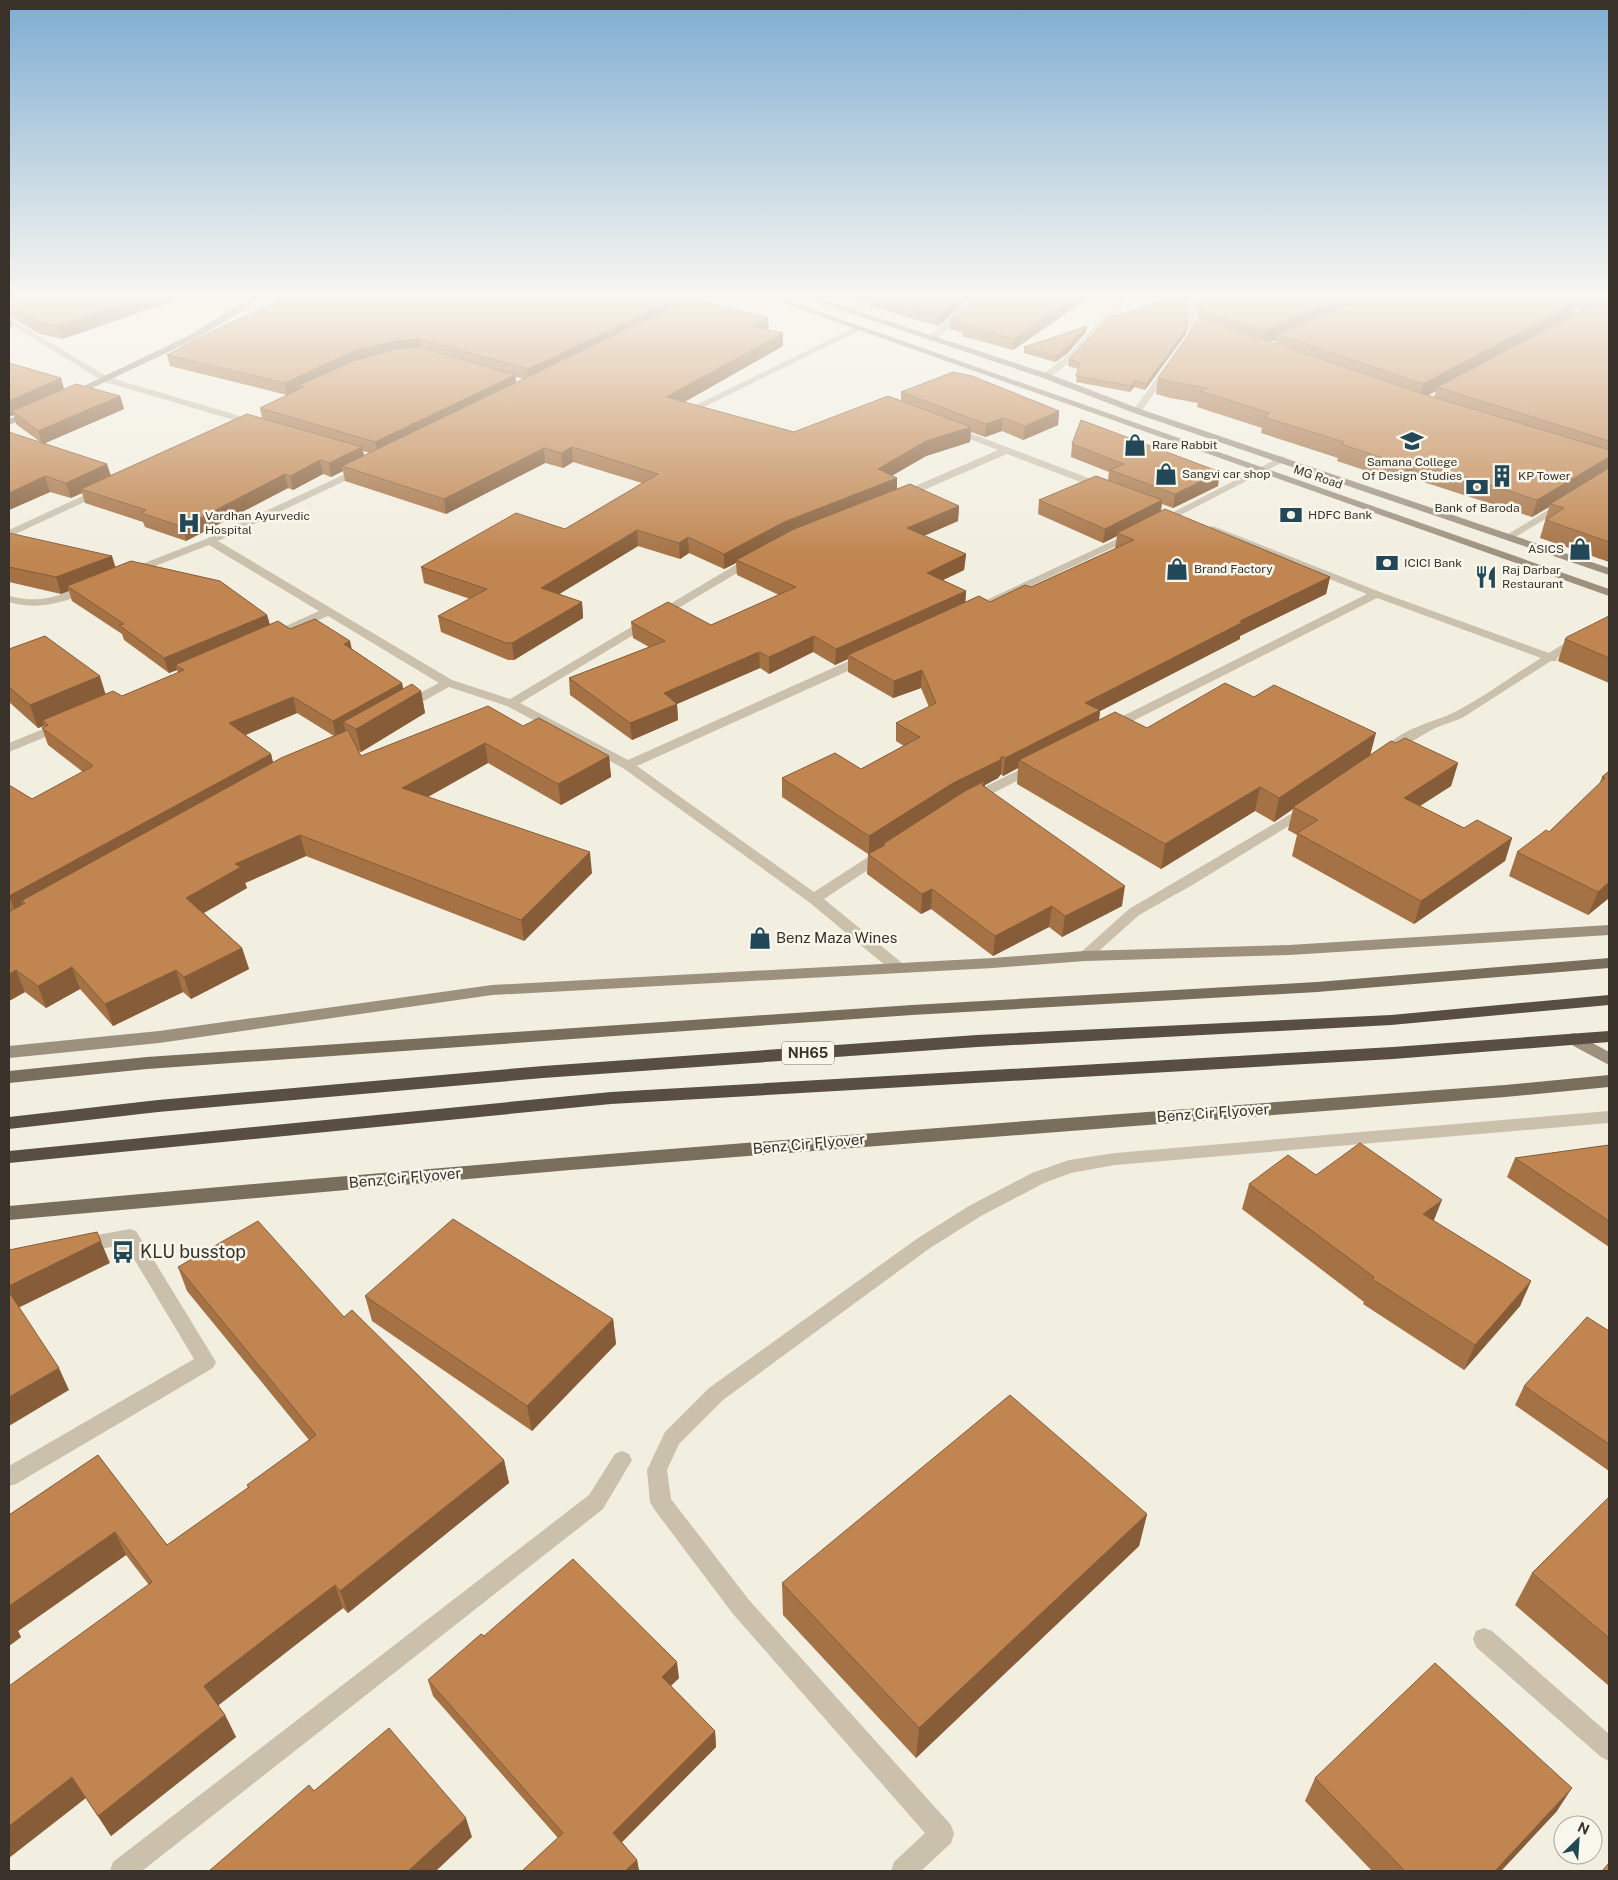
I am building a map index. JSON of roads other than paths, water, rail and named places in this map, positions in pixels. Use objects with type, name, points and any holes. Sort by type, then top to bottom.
[{"type":"highway","name":"NH65","points":[[9,1123],[158,1106],[543,1072],[978,1041],[1391,1020],[1609,1000]]},
{"type":"highway","name":"NH65","points":[[9,1157],[611,1098],[1393,1053],[1609,1036]]},
{"type":"main road","points":[[62,399],[97,383]]},
{"type":"main road","name":"MG Road","points":[[1011,383],[1609,592]]},
{"type":"main road","name":"MG Road","points":[[1063,383],[1138,411],[1609,572]]},
{"type":"main road","points":[[1060,400],[1082,390]]},
{"type":"main road","points":[[9,422],[44,406]]},
{"type":"main road","points":[[9,1052],[159,1037],[492,990],[993,963],[1085,956],[1289,950],[1609,930]]},
{"type":"main road","points":[[9,1077],[157,1062],[1064,1001],[1317,987],[1609,963]]},
{"type":"main road","points":[[1574,1038],[1609,1059]]},
{"type":"main road","name":"Benz Cir Flyover","points":[[9,1213],[216,1193],[979,1130],[1505,1091],[1609,1081]]},
{"type":"street","points":[[118,383],[266,427]]},
{"type":"street","points":[[697,407],[747,383]]},
{"type":"street","points":[[1138,411],[1158,383]]},
{"type":"street","points":[[230,430],[265,412]]},
{"type":"street","points":[[943,426],[1110,489]]},
{"type":"street","points":[[894,499],[1007,450]]},
{"type":"street","points":[[962,614],[1145,529],[1180,516],[1259,470],[1282,459]]},
{"type":"street","points":[[119,577],[210,541],[370,464]]},
{"type":"street","points":[[9,534],[115,484]]},
{"type":"street","points":[[1508,537],[1572,499]]},
{"type":"street","points":[[1156,507],[1180,516]]},
{"type":"street","points":[[1202,525],[1376,594],[1552,658]]},
{"type":"street","points":[[210,541],[448,683],[511,703],[628,765],[814,899],[897,967]]},
{"type":"street","points":[[511,703],[765,553]]},
{"type":"street","points":[[9,599],[22,604],[44,604],[100,584]]},
{"type":"street","points":[[1100,732],[1376,594]]},
{"type":"street","points":[[254,643],[327,612]]},
{"type":"street","points":[[1376,761],[1414,732],[1436,721],[1458,715],[1552,658],[1609,620]]},
{"type":"street","points":[[628,765],[881,651]]},
{"type":"street","points":[[396,711],[448,683]]},
{"type":"street","points":[[9,748],[72,721]]},
{"type":"street","points":[[958,806],[1048,759]]},
{"type":"street","points":[[1085,956],[1134,912],[1273,831],[1321,799]]},
{"type":"street","points":[[814,899],[894,847]]},
{"type":"street","points":[[903,1871],[942,1834],[741,1606],[661,1502],[656,1470],[672,1438],[716,1394],[924,1243],[975,1211],[1022,1186],[1038,1178],[1070,1167],[1115,1160],[1609,1117]]},
{"type":"street","points":[[9,1477],[206,1362],[126,1244],[65,1249]]},
{"type":"street","points":[[122,1871],[596,1502],[622,1460]]},
{"type":"street","points":[[1484,1639],[1609,1749]]},
{"type":"place","name":"Samana College Of Design Studies","points":[[1412,441]]},
{"type":"place","name":"Rare Rabbit","points":[[1135,445]]},
{"type":"place","name":"Sangvi car shop","points":[[1166,474]]},
{"type":"place","name":"KP Tower","points":[[1502,476]]},
{"type":"place","name":"Bank of Baroda","points":[[1477,487]]},
{"type":"place","name":"HDFC Bank","points":[[1291,515]]},
{"type":"place","name":"Vardhan Ayurvedic Hospital","points":[[189,523]]},
{"type":"place","name":"ASICS","points":[[1580,549]]},
{"type":"place","name":"ICICI Bank","points":[[1387,563]]},
{"type":"place","name":"Brand Factory","points":[[1177,569]]},
{"type":"place","name":"Raj Darbar Restaurant","points":[[1486,577]]},
{"type":"place","name":"Benz Maza Wines","points":[[760,938]]},
{"type":"place","name":"KLU busstop","points":[[123,1252]]}]
